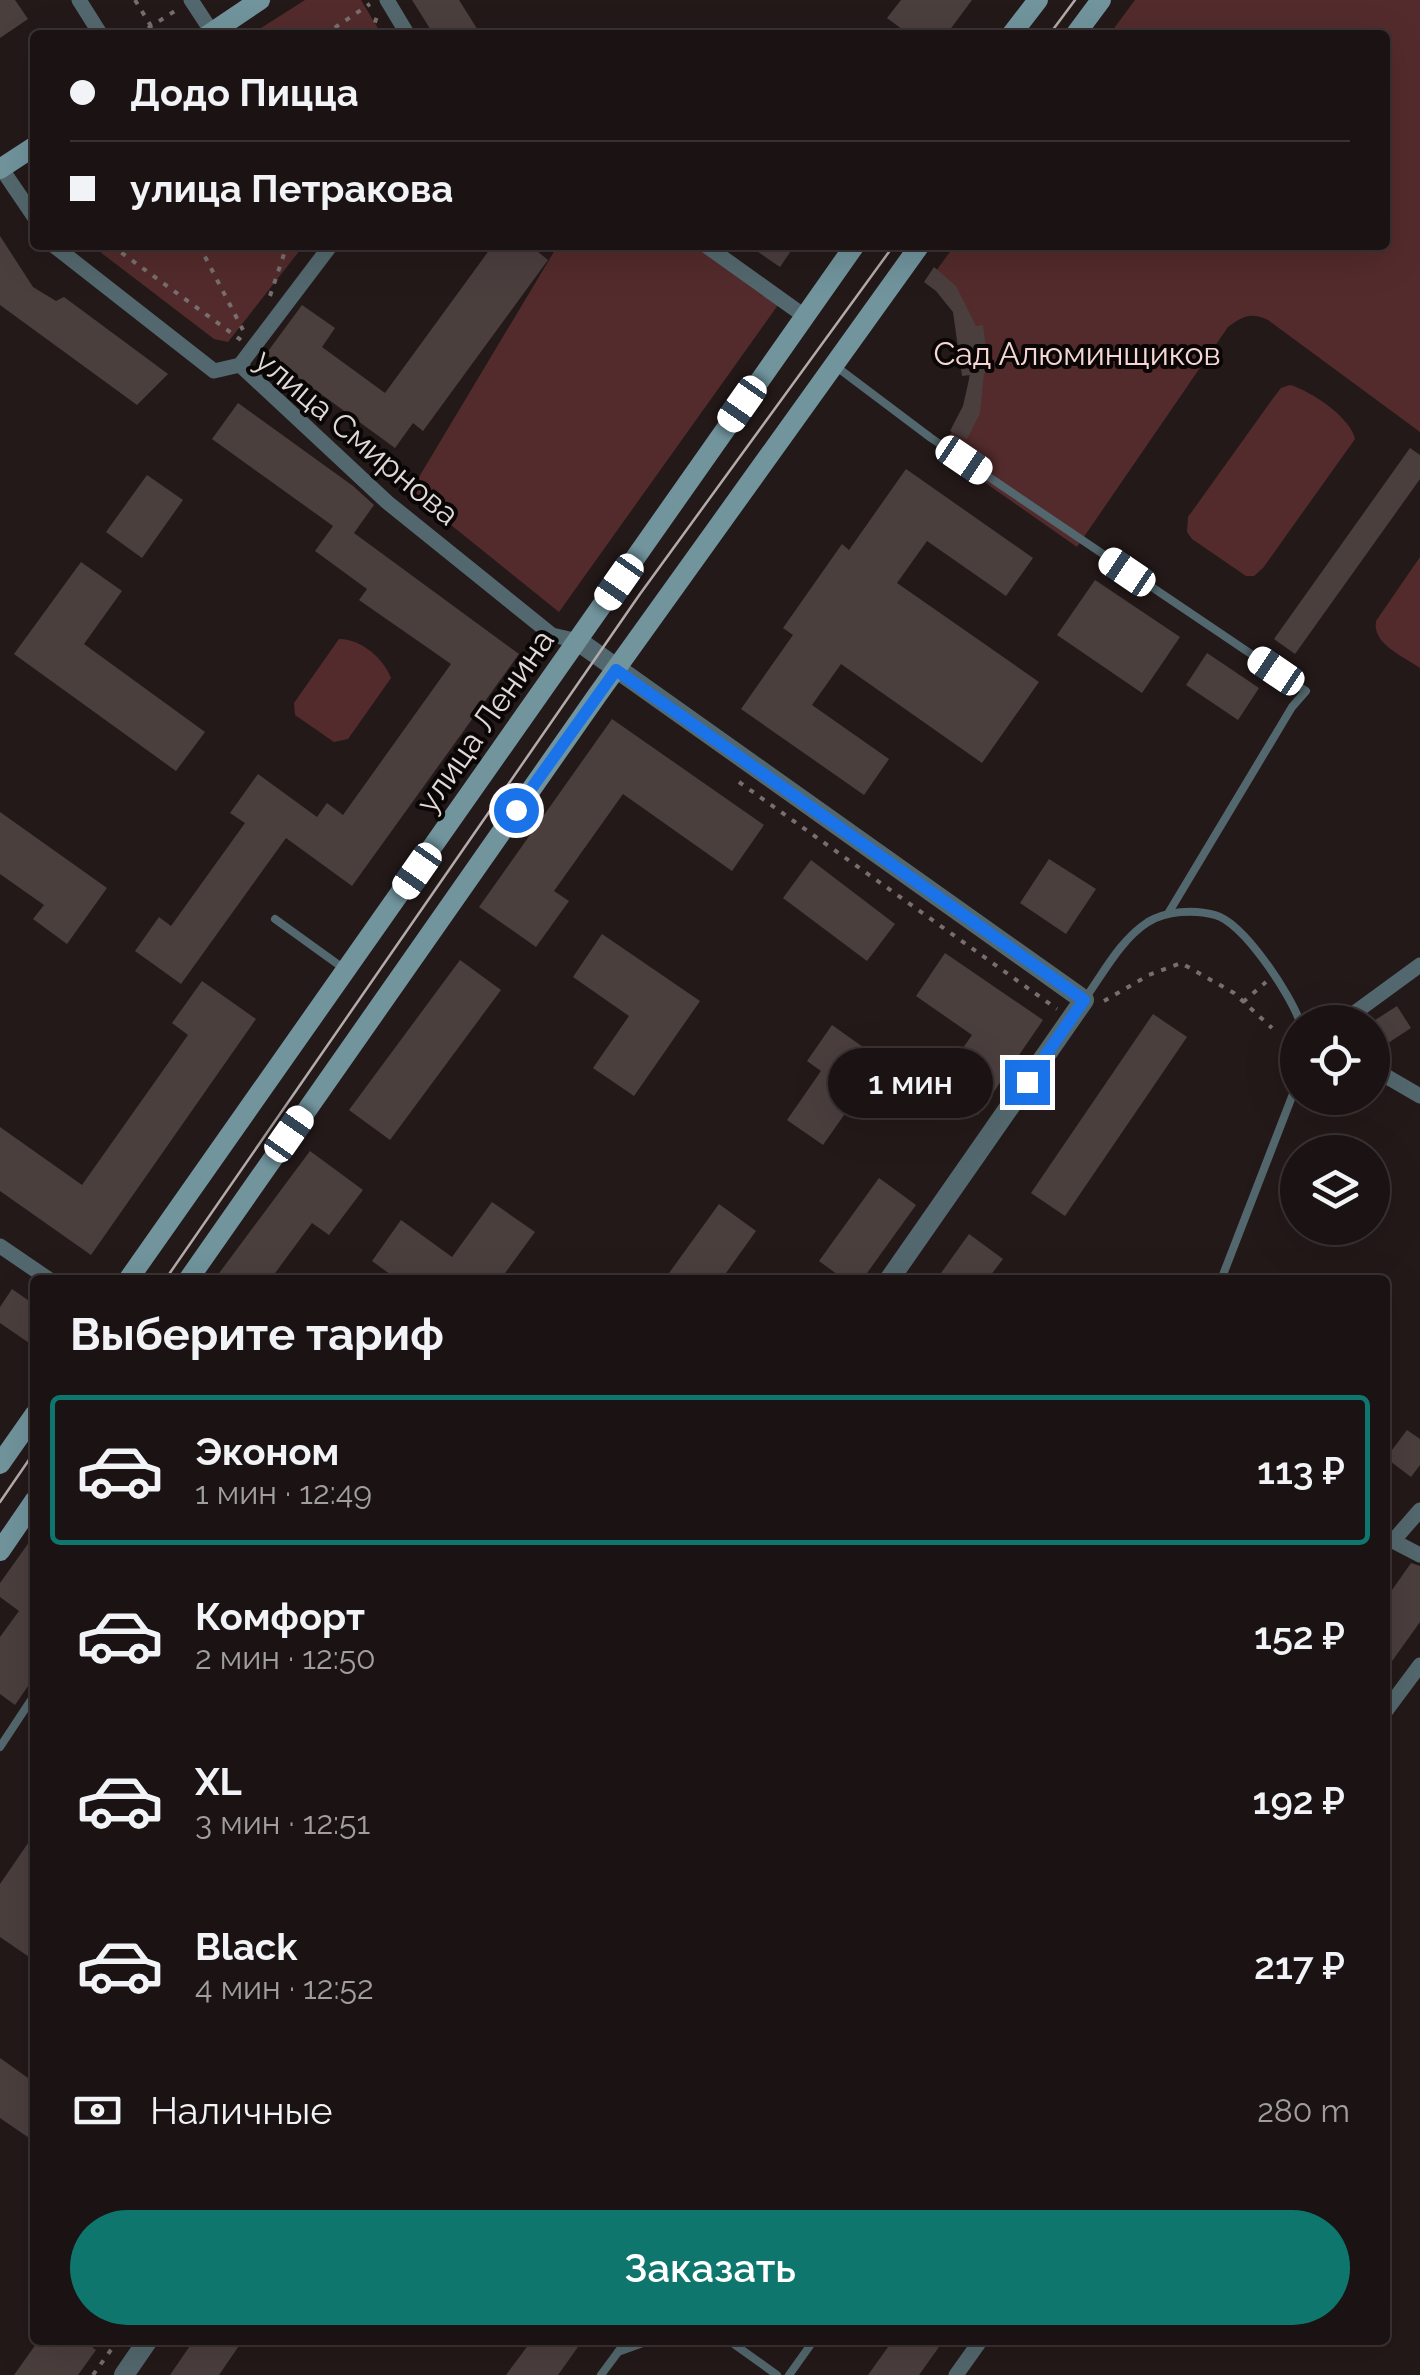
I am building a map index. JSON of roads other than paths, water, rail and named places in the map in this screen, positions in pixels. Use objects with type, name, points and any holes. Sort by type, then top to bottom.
[{"type":"main road","points":[[216,30],[260,0]]},
{"type":"main road","points":[[1015,30],[1038,0]]},
{"type":"main road","points":[[1079,30],[1101,0]]},
{"type":"main road","points":[[0,168],[30,149]]},
{"type":"main road","name":"улица Ленина","points":[[132,1275],[851,250]]},
{"type":"main road","points":[[192,1275],[916,250]]},
{"type":"main road","points":[[0,1464],[30,1421]]},
{"type":"main road","points":[[0,1551],[30,1507]]},
{"type":"street","points":[[79,0],[98,30]]},
{"type":"street","points":[[192,0],[208,30]]},
{"type":"street","points":[[387,0],[405,30]]},
{"type":"street","points":[[0,168],[30,211]]},
{"type":"street","name":"улица Смирнова","points":[[59,250],[214,371],[240,365],[388,502],[552,635],[578,641]]},
{"type":"street","points":[[240,365],[326,250]]},
{"type":"street","points":[[712,250],[803,316]]},
{"type":"street","points":[[578,641],[1090,1008],[1071,1019],[893,1275]]},
{"type":"street","points":[[1366,1005],[1420,966]]},
{"type":"street","points":[[1390,1078],[1420,1096]]},
{"type":"street","points":[[0,1246],[43,1275]]},
{"type":"street","points":[[1390,1545],[1420,1510]]},
{"type":"street","points":[[1390,1546],[1420,1555]]},
{"type":"street","points":[[1390,1705],[1420,1665]]},
{"type":"street","points":[[124,2375],[145,2345]]},
{"type":"street","points":[[956,2375],[977,2345]]},
{"type":"lane","points":[[834,365],[947,450],[1306,691],[1292,707],[1169,912]]},
{"type":"lane","points":[[1090,1008],[1125,942],[1147,923],[1169,912],[1218,916],[1261,954],[1291,1005]]},
{"type":"lane","points":[[275,919],[346,971]]},
{"type":"lane","points":[[1222,1275],[1285,1115]]},
{"type":"lane","points":[[0,1747],[30,1702]]},
{"type":"lane","points":[[600,2375],[623,2345]]},
{"type":"lane","points":[[616,2353],[638,2345]]},
{"type":"lane","points":[[736,2345],[777,2375]]},
{"type":"lane","points":[[789,2375],[810,2345]]},
{"type":"tram line","points":[[1053,30],[1075,0]]},
{"type":"tram line","points":[[168,1275],[640,594],[890,250]]},
{"type":"tram line","points":[[0,1502],[30,1458]]},
{"type":"park label","name":"Сад Алюминщиков","points":[[1077,354]]}]
